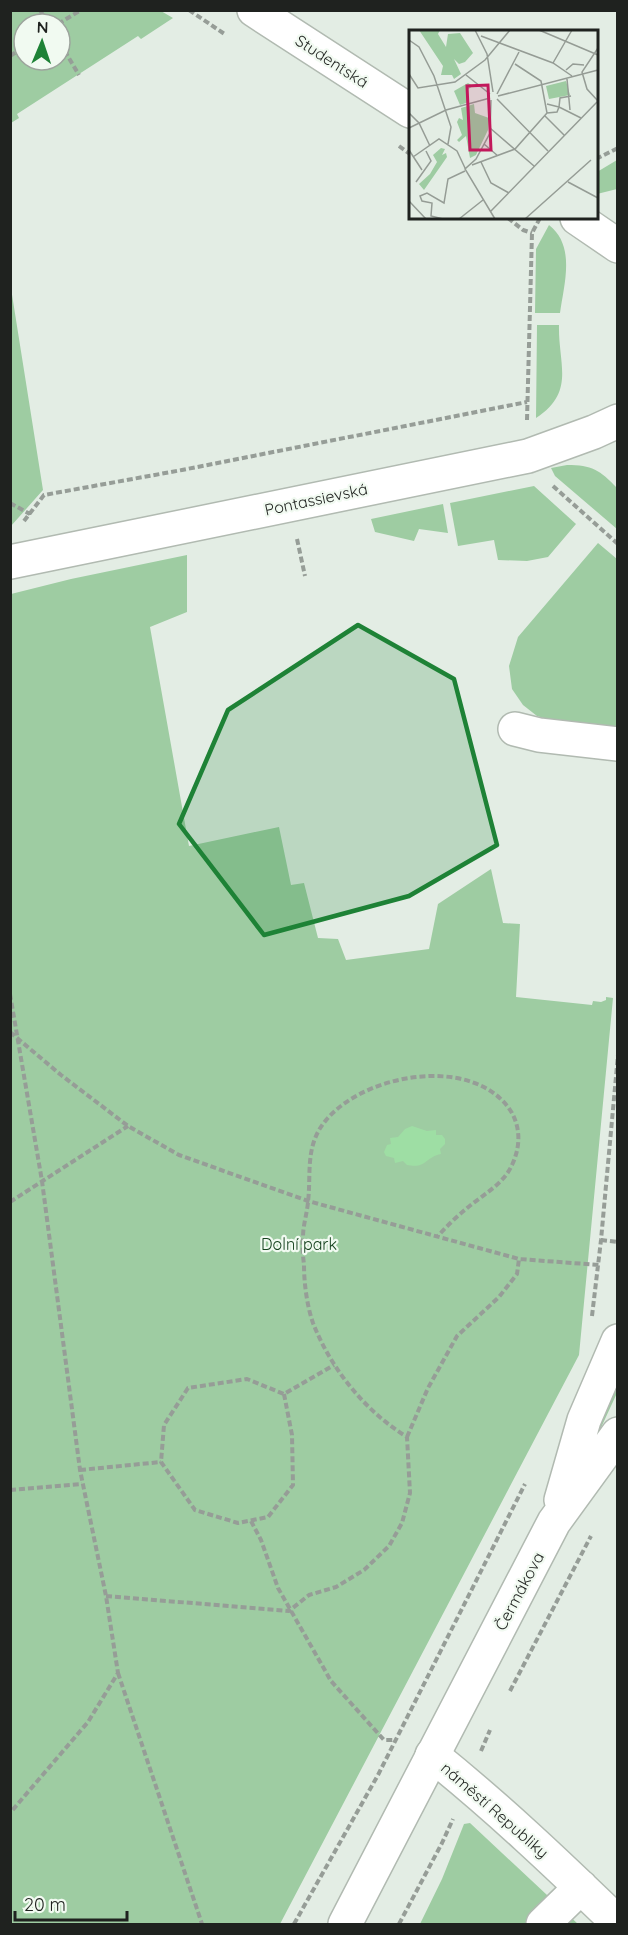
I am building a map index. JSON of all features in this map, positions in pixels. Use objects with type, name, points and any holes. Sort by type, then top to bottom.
[{"type":"street","name":"Studentská","points":[[254,10],[409,110]]},
{"type":"street","points":[[578,219],[618,246]]},
{"type":"street","name":"Pontassievská","points":[[10,562],[534,453],[618,421]]},
{"type":"street","points":[[515,729],[539,735],[618,744]]},
{"type":"street","points":[[554,1522],[584,1420],[618,1341]]},
{"type":"street","name":"Čermákova","points":[[432,1755],[554,1522],[618,1434]]},
{"type":"street","name":"náměstí Republiky","points":[[345,1924],[432,1755],[468,1784],[618,1923]]},
{"type":"street","points":[[543,1924],[581,1887]]},
{"type":"path","points":[[72,63],[79,75]]},
{"type":"path","points":[[598,158],[618,148]]},
{"type":"path","points":[[509,219],[523,230],[532,233]]},
{"type":"path","points":[[534,453],[527,422],[527,402],[532,233],[539,219]]},
{"type":"path","points":[[19,527],[45,495],[527,402]]},
{"type":"path","points":[[10,504],[30,514]]},
{"type":"path","points":[[295,532],[305,576]]},
{"type":"path","points":[[10,994],[42,1180],[82,1485],[106,1596],[118,1673],[202,1924]]},
{"type":"path","points":[[10,1032],[61,1075],[128,1126],[179,1155],[309,1201],[519,1259],[599,1265]]},
{"type":"path","points":[[591,1320],[599,1265],[618,1054]]},
{"type":"path","points":[[407,1437],[367,1407],[334,1365],[313,1322],[304,1276],[303,1236],[309,1201],[309,1156],[318,1132],[340,1106],[373,1087],[399,1080],[450,1077],[474,1083],[490,1091],[506,1103],[516,1121],[519,1140],[512,1166],[504,1179],[453,1220],[437,1237]]},
{"type":"path","points":[[10,1202],[128,1126]]},
{"type":"path","points":[[601,1240],[618,1242]]},
{"type":"path","points":[[106,1596],[289,1611],[309,1595],[336,1587],[364,1570],[389,1546],[402,1523],[410,1493],[407,1437],[428,1388],[458,1336],[499,1297],[517,1274],[519,1259]]},
{"type":"path","points":[[284,1394],[334,1365]]},
{"type":"path","points":[[247,1379],[284,1394],[292,1435],[293,1485],[268,1517],[238,1522],[195,1510],[161,1462],[164,1425],[188,1388],[247,1379]]},
{"type":"path","points":[[80,1470],[161,1462]]},
{"type":"path","points":[[294,1924],[395,1740],[530,1476]]},
{"type":"path","points":[[10,1490],[82,1485]]},
{"type":"path","points":[[251,1521],[261,1540],[289,1611],[332,1681],[384,1740],[395,1740]]},
{"type":"path","points":[[507,1696],[596,1528]]},
{"type":"path","points":[[10,1813],[88,1722],[118,1673]]},
{"type":"path","points":[[399,1924],[442,1843],[490,1728]]},
{"type":"highlighted area","points":[[358,625],[454,679],[497,845],[409,896],[264,935],[179,824],[228,710]]},
{"type":"green space","points":[[11,11],[161,11],[173,18],[141,39],[138,36],[17,114],[19,118],[11,123]]},
{"type":"green space","points":[[617,160],[617,189],[598,194],[598,171]]},
{"type":"green space","points":[[549,225],[563,244],[566,266],[564,290],[560,313],[535,313],[536,249]]},
{"type":"green space","points":[[10,282],[43,490],[11,526],[10,526]]},
{"type":"green space","points":[[537,325],[559,325],[562,376],[561,387],[556,398],[536,418]]},
{"type":"green space","points":[[567,465],[583,466],[595,470],[617,488],[617,529],[555,476],[551,468]]},
{"type":"green space","points":[[534,486],[576,524],[548,557],[527,561],[498,560],[494,540],[458,546],[450,503]]},
{"type":"green space","points":[[443,504],[448,533],[419,529],[414,541],[375,532],[371,519]]},
{"type":"green space","points":[[598,543],[617,559],[617,729],[553,721],[537,716],[523,705],[512,689],[509,666],[518,637]]},
{"type":"green space","name":"Dolní park","points":[[187,555],[187,612],[150,627],[189,846],[279,827],[291,885],[304,883],[318,938],[338,939],[346,960],[429,949],[438,904],[491,869],[503,923],[520,924],[516,997],[592,1005],[593,1001],[601,1002],[606,1000],[606,997],[613,998],[579,1355],[280,1924],[11,1924],[11,594]]},
{"type":"green space","points":[[617,1362],[617,1393],[599,1432],[595,1426]]},
{"type":"green space","points":[[470,1823],[578,1924],[420,1924],[442,1879],[464,1824]]},
{"type":"shaded area","points":[[412,1126],[427,1131],[436,1130],[436,1135],[442,1135],[445,1144],[440,1149],[441,1154],[414,1166],[407,1165],[403,1161],[395,1163],[394,1158],[386,1156],[384,1152],[387,1145],[391,1144],[390,1138],[398,1137],[405,1129]]}]
